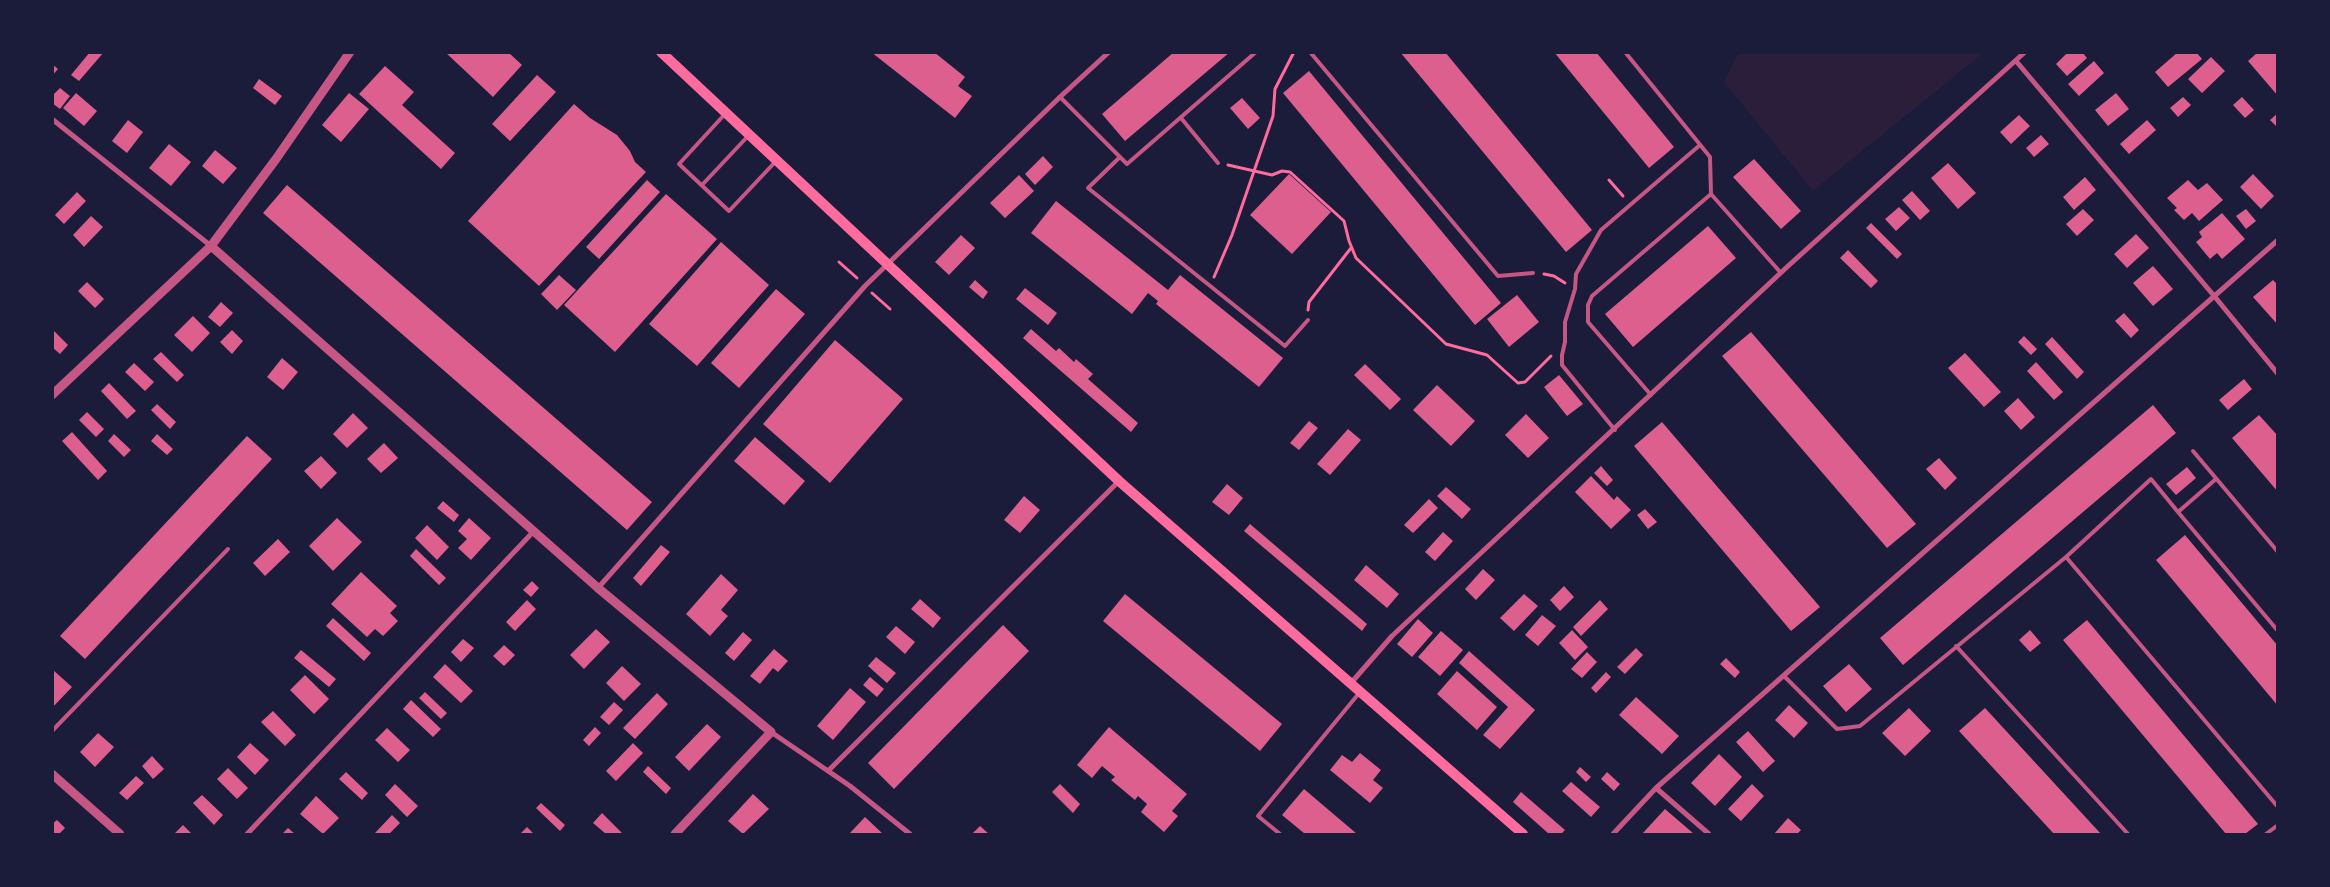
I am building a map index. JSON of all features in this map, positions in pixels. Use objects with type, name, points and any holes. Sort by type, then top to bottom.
[{"type":"main road","points":[[661,52],[1120,481],[1523,834]]},
{"type":"street","points":[[52,395],[211,246],[276,159],[350,52]]},
{"type":"street","points":[[598,588],[888,263],[1109,52]]},
{"type":"street","points":[[1350,683],[1392,636],[1652,396],[1781,273],[2025,52]]},
{"type":"street","points":[[2016,60],[2278,374]]},
{"type":"street","points":[[52,119],[211,246],[598,588],[771,732],[850,786],[910,834]]},
{"type":"street","points":[[1613,834],[1656,788],[2278,240]]},
{"type":"street","points":[[828,771],[1120,481]]},
{"type":"street","points":[[247,834],[534,531]]},
{"type":"street","points":[[674,834],[771,732]]},
{"type":"street","points":[[52,774],[120,834]]},
{"type":"street","points":[[1656,788],[1709,834]]},
{"type":"lane","points":[[1060,97],[1127,164],[1256,52]]},
{"type":"lane","points":[[1310,52],[1498,276],[1533,273]]},
{"type":"lane","points":[[1625,52],[1710,157],[1711,194],[1781,273]]},
{"type":"lane","points":[[726,114],[679,164],[730,211],[777,160]]},
{"type":"lane","points":[[1181,118],[1218,163]]},
{"type":"lane","points":[[702,185],[749,135]]},
{"type":"lane","points":[[1614,430],[1562,365],[1562,355],[1566,342],[1565,322],[1575,289],[1576,274],[1601,230],[1700,145]]},
{"type":"lane","points":[[1120,157],[1088,188],[1285,346],[1308,320]]},
{"type":"lane","points":[[1652,396],[1588,322],[1588,305],[1592,296],[1711,194]]},
{"type":"lane","points":[[2193,451],[2278,552]]},
{"type":"lane","points":[[1784,676],[1837,729],[1860,726],[2066,557],[2151,479],[2278,632]]},
{"type":"lane","points":[[2178,512],[2216,479]]},
{"type":"lane","points":[[52,731],[228,549]]},
{"type":"lane","points":[[2066,557],[2278,807]]},
{"type":"lane","points":[[1956,646],[2128,834]]},
{"type":"lane","points":[[1280,834],[1258,816],[1360,692]]},
{"type":"lane","points":[[2266,834],[2278,825]]},
{"type":"path","points":[[1210,286],[1232,235],[1273,116],[1275,89],[1294,52]]},
{"type":"path","points":[[1218,163],[1272,175],[1282,171],[1290,172],[1344,221],[1351,248],[1356,258],[1446,344],[1487,355],[1518,383],[1525,382],[1566,342]]},
{"type":"path","points":[[1609,180],[1630,205]]},
{"type":"path","points":[[1308,320],[1309,302],[1351,248]]},
{"type":"shaded area","points":[[1738,53],[1983,53],[1813,191],[1724,82]]},
{"type":"building","points":[[90,52],[104,52],[79,81],[71,75]]},
{"type":"building","points":[[445,52],[508,52],[522,65],[493,97]]},
{"type":"building","points":[[871,52],[934,52],[965,77],[958,86],[972,96],[955,118]]},
{"type":"building","points":[[1174,52],[1230,52],[1125,141],[1102,114]]},
{"type":"building","points":[[1400,52],[1445,52],[1592,230],[1566,252]]},
{"type":"building","points":[[1554,52],[1596,52],[1674,147],[1649,168]]},
{"type":"building","points":[[2068,52],[2082,52],[2087,58],[2067,76],[2056,64]]},
{"type":"building","points":[[2178,52],[2196,52],[2202,59],[2168,87],[2155,72]]},
{"type":"building","points":[[2258,52],[2278,52],[2278,96],[2248,61]]},
{"type":"building","points":[[2211,57],[2225,71],[2202,93],[2188,79]]},
{"type":"building","points":[[2094,61],[2104,73],[2079,96],[2068,84]]},
{"type":"building","points":[[52,64],[58,69],[52,76]]},
{"type":"building","points":[[385,66],[414,92],[402,105],[455,153],[441,169],[359,94]]},
{"type":"building","points":[[1309,71],[1501,303],[1475,325],[1283,93]]},
{"type":"building","points":[[537,75],[556,92],[510,141],[492,124]]},
{"type":"building","points":[[259,79],[282,96],[275,105],[253,88]]},
{"type":"building","points":[[60,88],[70,96],[60,109],[52,103],[52,96]]},
{"type":"building","points":[[76,93],[97,111],[84,126],[63,108]]},
{"type":"building","points":[[349,93],[369,109],[341,142],[322,125]]},
{"type":"building","points":[[2116,93],[2129,109],[2108,126],[2095,110]]},
{"type":"building","points":[[2183,97],[2191,105],[2178,117],[2170,108]]},
{"type":"building","points":[[2242,97],[2254,110],[2245,118],[2233,105]]},
{"type":"building","points":[[1242,98],[1260,118],[1248,129],[1230,108]]},
{"type":"building","points":[[574,104],[590,118],[617,135],[630,151],[635,162],[646,172],[539,286],[468,221]]},
{"type":"building","points":[[2278,113],[2278,128],[2270,120]]},
{"type":"building","points":[[2019,115],[2030,126],[2011,144],[2000,132]]},
{"type":"building","points":[[128,120],[143,132],[127,153],[112,141]]},
{"type":"building","points":[[2147,120],[2156,130],[2129,154],[2120,144]]},
{"type":"building","points":[[2041,135],[2049,144],[2034,157],[2026,148]]},
{"type":"building","points":[[169,144],[191,162],[171,186],[149,168]]},
{"type":"building","points":[[215,150],[237,168],[223,184],[202,166]]},
{"type":"building","points":[[1043,156],[1053,167],[1035,185],[1025,174]]},
{"type":"building","points":[[1754,159],[1801,211],[1781,229],[1733,177]]},
{"type":"building","points":[[1948,163],[1976,193],[1958,209],[1931,178]]},
{"type":"building","points":[[1289,174],[1331,212],[1292,254],[1250,215]]},
{"type":"building","points":[[2253,174],[2274,196],[2261,209],[2240,187]]},
{"type":"building","points":[[1019,175],[1034,191],[1005,218],[990,203]]},
{"type":"building","points":[[2085,177],[2096,190],[2074,210],[2063,197]]},
{"type":"building","points":[[647,180],[660,192],[599,259],[586,247]]},
{"type":"building","points":[[2188,180],[2198,190],[2207,183],[2223,200],[2199,221],[2192,213],[2184,220],[2174,210],[2177,208],[2167,198]]},
{"type":"building","points":[[287,185],[652,502],[627,530],[263,213]]},
{"type":"building","points":[[1912,191],[1930,211],[1920,220],[1902,200]]},
{"type":"building","points":[[77,192],[86,201],[64,224],[55,215]]},
{"type":"building","points":[[666,194],[717,239],[615,352],[564,305]]},
{"type":"building","points":[[1056,201],[1168,290],[1180,275],[1283,358],[1259,387],[1156,304],[1158,301],[1148,293],[1132,314],[1031,233]]},
{"type":"building","points":[[1899,207],[1910,218],[1896,231],[1885,219]]},
{"type":"building","points":[[2083,209],[2094,220],[2077,236],[2066,224]]},
{"type":"building","points":[[2246,209],[2256,221],[2246,229],[2236,216]]},
{"type":"building","points":[[2222,213],[2245,239],[2222,259],[2217,253],[2210,259],[2196,242],[2202,237],[2199,232]]},
{"type":"building","points":[[91,216],[103,227],[84,247],[73,235]]},
{"type":"building","points":[[1871,223],[1902,254],[1897,259],[1866,228]]},
{"type":"building","points":[[1708,226],[1736,258],[1633,347],[1605,314]]},
{"type":"building","points":[[2136,234],[2149,248],[2127,268],[2114,254]]},
{"type":"building","points":[[961,235],[975,248],[949,275],[935,262]]},
{"type":"building","points":[[721,242],[769,285],[697,366],[649,324]]},
{"type":"building","points":[[1848,250],[1878,281],[1871,288],[1840,258]]},
{"type":"building","points":[[2153,266],[2173,289],[2153,306],[2133,283]]},
{"type":"building","points":[[559,275],[576,290],[557,310],[541,294]]},
{"type":"building","points":[[975,280],[988,292],[983,299],[969,287]]},
{"type":"building","points":[[2273,280],[2278,285],[2278,325],[2253,297]]},
{"type":"building","points":[[87,282],[104,299],[95,308],[78,291]]},
{"type":"building","points":[[1025,288],[1057,313],[1048,325],[1016,299]]},
{"type":"building","points":[[776,289],[805,314],[739,388],[711,363]]},
{"type":"building","points":[[1517,295],[1539,322],[1509,347],[1487,319]]},
{"type":"building","points":[[221,302],[233,313],[220,327],[208,317]]},
{"type":"building","points":[[2124,313],[2139,330],[2131,338],[2115,321]]},
{"type":"building","points":[[193,316],[210,333],[192,352],[174,335]]},
{"type":"building","points":[[52,329],[68,345],[60,354],[52,347]]},
{"type":"building","points":[[1031,329],[1056,351],[1059,348],[1074,362],[1076,359],[1093,374],[1088,379],[1138,423],[1131,432],[1023,338]]},
{"type":"building","points":[[232,330],[243,341],[232,354],[220,342]]},
{"type":"building","points":[[1751,332],[1916,524],[1887,548],[1722,356]]},
{"type":"building","points":[[2024,336],[2037,349],[2031,355],[2018,342]]},
{"type":"building","points":[[2052,337],[2084,372],[2077,379],[2045,344]]},
{"type":"building","points":[[835,340],[903,399],[830,483],[763,424]]},
{"type":"building","points":[[161,352],[184,375],[177,382],[153,359]]},
{"type":"building","points":[[1965,353],[2001,392],[1984,407],[1948,368]]},
{"type":"building","points":[[282,358],[298,372],[283,390],[267,377]]},
{"type":"building","points":[[2036,362],[2063,392],[2054,400],[2027,371]]},
{"type":"building","points":[[134,363],[154,382],[145,391],[125,372]]},
{"type":"building","points":[[1365,364],[1401,399],[1390,410],[1354,375]]},
{"type":"building","points":[[1559,375],[1583,404],[1567,416],[1544,387]]},
{"type":"building","points":[[2244,379],[2252,389],[2228,410],[2219,400]]},
{"type":"building","points":[[109,383],[136,411],[127,419],[101,391]]},
{"type":"building","points":[[1437,385],[1475,421],[1451,446],[1413,410]]},
{"type":"building","points":[[2018,398],[2035,417],[2021,430],[2004,411]]},
{"type":"building","points":[[157,404],[176,422],[170,429],[151,410]]},
{"type":"building","points":[[2153,405],[2176,433],[1903,665],[1880,638]]},
{"type":"building","points":[[87,412],[104,429],[96,437],[79,420]]},
{"type":"building","points":[[353,413],[368,428],[347,448],[333,434]]},
{"type":"building","points":[[1526,414],[1549,438],[1528,458],[1505,435]]},
{"type":"building","points":[[2259,415],[2278,436],[2278,492],[2232,438]]},
{"type":"building","points":[[1309,421],[1318,428],[1299,450],[1290,443]]},
{"type":"building","points":[[1662,422],[1820,607],[1791,631],[1634,446]]},
{"type":"building","points":[[1348,429],[1361,440],[1330,475],[1317,464]]},
{"type":"building","points":[[72,432],[107,471],[98,480],[62,441]]},
{"type":"building","points":[[114,434],[131,450],[124,457],[108,441]]},
{"type":"building","points":[[157,434],[173,449],[167,455],[151,441]]},
{"type":"building","points":[[247,436],[272,459],[85,659],[60,636]]},
{"type":"building","points":[[755,437],[805,481],[784,505],[734,461]]},
{"type":"building","points":[[384,443],[398,458],[381,473],[367,459]]},
{"type":"building","points":[[321,456],[337,473],[321,489],[304,471]]},
{"type":"building","points":[[1939,458],[1957,478],[1945,490],[1926,469]]},
{"type":"building","points":[[1601,466],[1613,480],[1607,486],[1594,473]]},
{"type":"building","points":[[2187,467],[2196,478],[2176,495],[2166,484]]},
{"type":"building","points":[[1591,476],[1614,500],[1617,496],[1631,510],[1611,529],[1575,492]]},
{"type":"building","points":[[1227,484],[1243,498],[1229,515],[1212,502]]},
{"type":"building","points":[[1446,487],[1471,509],[1462,519],[1437,496]]},
{"type":"building","points":[[1024,496],[1040,510],[1020,533],[1004,520]]},
{"type":"building","points":[[1429,499],[1438,508],[1413,533],[1404,525]]},
{"type":"building","points":[[443,501],[459,515],[454,522],[437,508]]},
{"type":"building","points":[[1645,509],[1657,522],[1648,529],[1637,515]]},
{"type":"building","points":[[337,518],[362,542],[333,571],[309,546]]},
{"type":"building","points":[[469,518],[491,538],[471,560],[458,548],[467,539],[458,531]]},
{"type":"building","points":[[1250,524],[1367,624],[1362,631],[1244,531]]},
{"type":"building","points":[[427,525],[449,547],[437,560],[415,538]]},
{"type":"building","points":[[1443,532],[1453,541],[1435,561],[1425,552]]},
{"type":"building","points":[[2185,535],[2278,646],[2278,706],[2156,560]]},
{"type":"building","points":[[278,539],[290,552],[265,576],[253,563]]},
{"type":"building","points":[[661,545],[670,552],[641,586],[633,578]]},
{"type":"building","points":[[416,549],[446,578],[439,585],[410,556]]},
{"type":"building","points":[[1366,565],[1399,594],[1387,608],[1354,580]]},
{"type":"building","points":[[1483,569],[1495,580],[1476,600],[1465,589]]},
{"type":"building","points":[[361,572],[397,606],[390,613],[398,621],[383,636],[375,629],[367,637],[331,604]]},
{"type":"building","points":[[721,574],[738,590],[721,610],[728,616],[710,636],[686,614]]},
{"type":"building","points":[[532,581],[539,588],[531,597],[523,590]]},
{"type":"building","points":[[1564,586],[1574,597],[1560,611],[1550,600]]},
{"type":"building","points":[[1125,594],[1282,724],[1260,751],[1103,621]]},
{"type":"building","points":[[1524,594],[1538,606],[1514,631],[1500,618]]},
{"type":"building","points":[[920,599],[941,618],[933,628],[911,609]]},
{"type":"building","points":[[527,600],[536,609],[515,631],[506,622]]},
{"type":"building","points":[[1600,600],[1608,609],[1581,636],[1573,627]]},
{"type":"building","points":[[1542,615],[1556,626],[1538,646],[1525,635]]},
{"type":"building","points":[[333,618],[371,653],[364,661],[326,626]]},
{"type":"building","points":[[1418,619],[1433,633],[1412,657],[1397,644]]},
{"type":"building","points":[[2087,620],[2258,824],[2245,834],[2226,834],[2063,640]]},
{"type":"building","points":[[1003,625],[1029,651],[894,789],[868,763]]},
{"type":"building","points":[[896,626],[915,642],[905,654],[886,637]]},
{"type":"building","points":[[596,629],[610,642],[584,669],[570,655]]},
{"type":"building","points":[[1572,630],[1588,647],[1575,660],[1559,643]]},
{"type":"building","points":[[2030,630],[2041,643],[2030,652],[2019,640]]},
{"type":"building","points":[[1441,631],[1463,650],[1440,676],[1418,657]]},
{"type":"building","points":[[743,632],[752,640],[734,661],[725,653]]},
{"type":"building","points":[[463,639],[474,648],[461,662],[451,652]]},
{"type":"building","points":[[504,645],[515,655],[504,666],[493,656]]},
{"type":"building","points":[[1636,648],[1643,655],[1625,674],[1617,667]]},
{"type":"building","points":[[774,649],[788,661],[778,672],[773,668],[760,684],[750,676]]},
{"type":"building","points":[[301,650],[336,679],[329,687],[294,658]]},
{"type":"building","points":[[1469,651],[1535,710],[1500,749],[1483,735],[1508,707],[1459,663]]},
{"type":"building","points":[[1587,652],[1597,662],[1582,678],[1571,669]]},
{"type":"building","points":[[876,657],[896,673],[887,683],[868,666]]},
{"type":"building","points":[[1726,658],[1740,672],[1735,678],[1720,664]]},
{"type":"building","points":[[445,664],[473,691],[461,703],[433,677]]},
{"type":"building","points":[[1849,664],[1872,689],[1846,712],[1823,686]]},
{"type":"building","points":[[622,666],[641,684],[624,701],[606,683]]},
{"type":"building","points":[[52,669],[72,687],[52,708]]},
{"type":"building","points":[[1457,671],[1497,707],[1477,730],[1437,694]]},
{"type":"building","points":[[1606,672],[1611,677],[1596,693],[1591,688]]},
{"type":"building","points":[[305,675],[329,699],[314,714],[290,690]]},
{"type":"building","points":[[870,677],[884,689],[877,697],[863,685]]},
{"type":"building","points":[[850,688],[866,702],[833,740],[817,726]]},
{"type":"building","points":[[425,692],[447,713],[441,719],[419,698]]},
{"type":"building","points":[[657,693],[668,704],[635,739],[623,728]]},
{"type":"building","points":[[1636,697],[1679,736],[1662,754],[1619,715]]},
{"type":"building","points":[[411,700],[441,729],[433,737],[403,709]]},
{"type":"building","points":[[614,702],[623,710],[609,725],[600,717]]},
{"type":"building","points":[[1789,705],[1808,723],[1794,738],[1775,720]]},
{"type":"building","points":[[1909,708],[1931,731],[1905,756],[1882,733]]},
{"type":"building","points":[[1985,708],[2101,834],[2054,834],[1959,731]]},
{"type":"building","points":[[273,711],[296,735],[285,746],[261,722]]},
{"type":"building","points":[[707,724],[721,737],[689,771],[675,757]]},
{"type":"building","points":[[595,727],[601,733],[589,746],[583,740]]},
{"type":"building","points":[[1109,727],[1187,794],[1172,811],[1178,816],[1164,832],[1141,812],[1147,804],[1138,796],[1135,800],[1111,780],[1115,777],[1102,766],[1092,778],[1077,765]]},
{"type":"building","points":[[387,728],[410,750],[398,762],[375,740]]},
{"type":"building","points":[[1748,731],[1775,761],[1763,772],[1736,742]]},
{"type":"building","points":[[98,733],[114,747],[95,767],[80,752]]},
{"type":"building","points":[[250,743],[269,760],[255,775],[237,757]]},
{"type":"building","points":[[633,743],[643,753],[616,781],[606,771]]},
{"type":"building","points":[[1360,753],[1381,770],[1373,780],[1383,788],[1370,803],[1330,770],[1342,755],[1352,762]]},
{"type":"building","points":[[1719,754],[1742,777],[1715,806],[1691,783]]},
{"type":"building","points":[[152,756],[164,769],[153,779],[142,766]]},
{"type":"building","points":[[648,766],[671,788],[666,794],[643,772]]},
{"type":"building","points":[[1580,767],[1591,777],[1586,782],[1576,772]]},
{"type":"building","points":[[228,768],[248,788],[237,799],[217,779]]},
{"type":"building","points":[[346,772],[368,793],[362,800],[339,779]]},
{"type":"building","points":[[1607,772],[1620,784],[1614,791],[1601,779]]},
{"type":"building","points":[[136,776],[144,783],[127,800],[119,793]]},
{"type":"building","points":[[1571,782],[1600,807],[1591,817],[1562,791]]},
{"type":"building","points":[[395,784],[418,806],[407,817],[385,795]]},
{"type":"building","points":[[1060,784],[1080,804],[1073,813],[1052,792]]},
{"type":"building","points":[[1752,784],[1764,796],[1741,821],[1728,809]]},
{"type":"building","points":[[1304,789],[1357,834],[1305,834],[1282,815]]},
{"type":"building","points":[[1521,792],[1565,830],[1561,834],[1549,834],[1513,802]]},
{"type":"building","points":[[753,794],[769,809],[743,834],[728,821]]},
{"type":"building","points":[[202,795],[223,815],[214,825],[193,803]]},
{"type":"building","points":[[316,796],[339,818],[323,834],[300,814]]},
{"type":"building","points":[[541,803],[565,825],[560,831],[536,808]]},
{"type":"building","points":[[1665,809],[1694,834],[1642,834]]},
{"type":"building","points":[[602,813],[621,834],[606,834],[593,823]]},
{"type":"building","points":[[392,815],[400,823],[389,834],[375,833]]},
{"type":"building","points":[[865,817],[883,834],[849,834]]},
{"type":"building","points":[[1788,818],[1801,830],[1797,834],[1774,834]]},
{"type":"building","points":[[57,820],[65,828],[59,834],[52,834],[52,824]]},
{"type":"building","points":[[183,825],[192,834],[174,834]]},
{"type":"building","points":[[980,826],[989,834],[972,834]]},
{"type":"building","points":[[527,827],[534,834],[520,834]]},
{"type":"building","points":[[288,828],[295,834],[282,834]]}]
